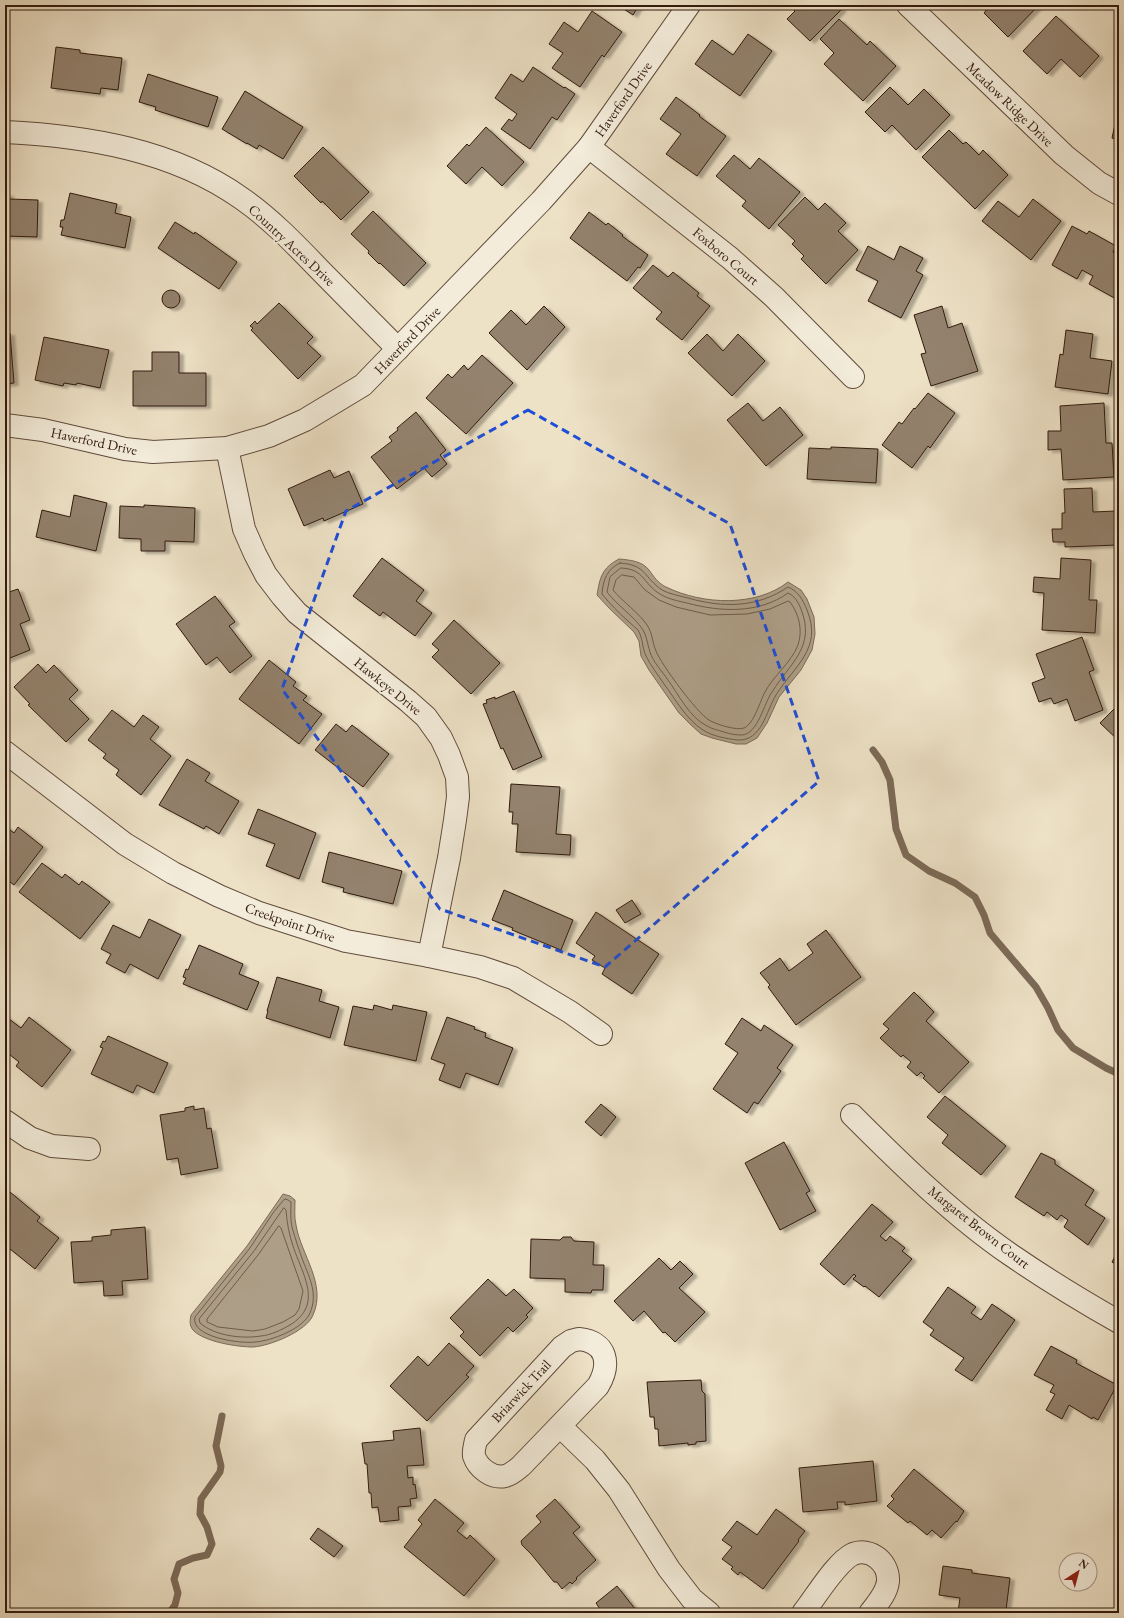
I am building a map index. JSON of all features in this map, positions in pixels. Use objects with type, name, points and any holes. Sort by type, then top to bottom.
[{"type":"street","name":"Haverford Drive","points":[[5,424],[43,430],[124,449],[153,452],[227,448],[268,436],[305,420],[334,403],[363,385],[541,201],[589,147],[689,5]]},
{"type":"street","name":"Meadow Ridge Drive","points":[[908,5],[1064,155],[1099,183],[1119,194]]},
{"type":"street","name":"Country Acres Drive","points":[[5,132],[78,138],[124,148],[165,159],[206,177],[241,198],[273,224],[398,349]]},
{"type":"street","name":"Foxboro Court","points":[[589,147],[730,258],[774,297],[853,377]]},
{"type":"street","name":"Hawkeye Drive","points":[[227,448],[244,529],[266,575],[297,613],[422,713],[441,738],[449,755],[457,777],[458,797],[449,858],[429,956]]},
{"type":"street","name":"Creekpoint Drive","points":[[5,752],[125,844],[173,872],[219,896],[259,913],[346,941],[429,956],[480,968],[512,978],[570,1012],[601,1034]]},
{"type":"street","name":"Margaret Brown Court","points":[[852,1115],[890,1153],[938,1197],[1010,1255],[1051,1282],[1119,1322]]},
{"type":"street","points":[[5,1121],[30,1138],[52,1146],[89,1149]]},
{"type":"street","name":"Briarwick Trail","points":[[579,1339],[591,1340],[601,1349],[606,1361],[604,1375],[598,1386],[560,1426],[521,1466],[505,1477],[488,1474],[479,1466],[473,1454],[476,1440],[482,1432],[562,1347],[571,1341],[579,1339]]},
{"type":"street","points":[[560,1426],[599,1466],[619,1490],[669,1569],[692,1599],[709,1613]]},
{"type":"street","points":[[803,1613],[842,1562],[853,1554],[865,1552],[878,1557],[886,1568],[888,1581],[884,1593],[870,1613]]},
{"type":"highlighted area","points":[[528,410],[730,524],[819,781],[605,967],[440,909],[282,689],[346,511]]},
{"type":"water","points":[[619,559],[643,565],[649,570],[656,580],[666,587],[681,593],[712,600],[729,601],[761,596],[788,582],[801,590],[807,599],[814,617],[815,634],[812,650],[801,670],[779,697],[767,723],[757,738],[746,744],[736,744],[712,738],[701,734],[679,713],[641,656],[639,641],[634,632],[597,595],[599,583],[605,570],[613,562]]},
{"type":"water","points":[[283,1194],[290,1196],[295,1200],[296,1225],[312,1270],[317,1292],[313,1315],[303,1327],[296,1332],[278,1341],[260,1346],[247,1347],[230,1345],[213,1341],[198,1334],[191,1326],[191,1315],[247,1246]]},
{"type":"building","points":[[618,5],[639,5],[633,15]]},
{"type":"building","points":[[789,5],[837,5],[842,9],[810,41],[787,19],[795,11]]},
{"type":"building","points":[[983,5],[1039,5],[1008,37],[984,13],[987,9]]},
{"type":"building","points":[[592,11],[622,32],[604,57],[602,55],[580,87],[552,68],[563,53],[549,44],[564,22],[578,32]]},
{"type":"building","points":[[1056,16],[1099,56],[1080,77],[1061,59],[1047,74],[1023,51]]},
{"type":"building","points":[[839,19],[867,45],[870,41],[896,66],[863,101],[824,64],[834,53],[820,39]]},
{"type":"building","points":[[748,34],[772,51],[740,96],[695,64],[712,40],[733,55]]},
{"type":"building","points":[[56,47],[80,50],[80,53],[122,58],[118,90],[101,88],[100,94],[51,88]]},
{"type":"building","points":[[533,67],[575,94],[557,120],[552,117],[530,149],[501,129],[509,119],[512,121],[517,114],[495,98],[511,74],[523,82]]},
{"type":"building","points":[[148,74],[218,97],[208,127],[155,110],[156,107],[139,102]]},
{"type":"building","points":[[890,87],[908,105],[924,89],[950,115],[916,150],[892,125],[885,132],[865,112]]},
{"type":"building","points":[[245,91],[303,127],[283,159],[259,145],[257,149],[222,129]]},
{"type":"building","points":[[676,97],[726,136],[697,176],[666,154],[681,134],[660,119]]},
{"type":"building","points":[[1119,106],[1119,140],[1112,138]]},
{"type":"building","points":[[486,127],[524,162],[502,186],[482,167],[466,184],[447,166],[467,144],[469,146]]},
{"type":"building","points":[[949,130],[963,144],[966,142],[979,155],[983,150],[1008,175],[975,209],[922,157]]},
{"type":"building","points":[[323,147],[369,192],[341,220],[322,201],[321,203],[294,176]]},
{"type":"building","points":[[734,155],[750,169],[759,158],[800,192],[769,229],[742,206],[746,201],[716,176]]},
{"type":"building","points":[[70,193],[117,204],[115,213],[131,217],[125,248],[61,235],[63,227],[60,227],[61,220],[64,220]]},
{"type":"building","points":[[5,194],[9,194],[9,199],[38,200],[37,237],[5,236]]},
{"type":"building","points":[[805,197],[818,210],[825,203],[846,223],[838,231],[858,250],[826,284],[801,259],[804,256],[792,244],[795,241],[778,225]]},
{"type":"building","points":[[1033,199],[1061,221],[1031,260],[982,221],[998,201],[1019,217]]},
{"type":"building","points":[[373,211],[426,263],[404,286],[380,263],[379,264],[368,253],[369,251],[351,234]]},
{"type":"building","points":[[589,212],[606,225],[608,223],[623,235],[622,236],[648,255],[640,268],[638,267],[627,281],[570,238]]},
{"type":"building","points":[[175,222],[194,234],[195,232],[237,262],[219,289],[158,248]]},
{"type":"building","points":[[1072,226],[1087,234],[1089,231],[1116,246],[1113,252],[1119,255],[1118,300],[1089,284],[1093,276],[1082,270],[1077,279],[1052,265]]},
{"type":"building","points":[[868,246],[894,260],[900,246],[923,258],[916,271],[923,275],[901,318],[868,301],[878,281],[856,270]]},
{"type":"building","points":[[653,265],[668,277],[673,272],[699,293],[697,296],[710,306],[682,340],[656,319],[662,312],[633,288]]},
{"type":"building","points":[[171,290],[177,293],[180,299],[177,305],[171,308],[165,305],[162,299],[165,293]]},
{"type":"building","points":[[279,303],[313,337],[307,343],[321,356],[298,379],[251,330],[253,328],[250,326],[255,321],[257,324]]},
{"type":"building","points":[[544,306],[565,327],[527,370],[489,333],[511,310],[526,325]]},
{"type":"building","points":[[942,306],[948,328],[962,323],[978,371],[931,386],[921,354],[926,353],[914,315]]},
{"type":"building","points":[[1066,330],[1093,334],[1090,358],[1112,361],[1108,394],[1055,387],[1060,354],[1063,355]]},
{"type":"building","points":[[5,333],[10,333],[14,383],[5,384]]},
{"type":"building","points":[[707,334],[723,351],[738,334],[765,361],[732,396],[688,353]]},
{"type":"building","points":[[44,337],[109,350],[100,388],[77,383],[76,385],[64,383],[63,386],[35,380]]},
{"type":"building","points":[[152,352],[179,352],[179,373],[206,373],[206,406],[133,406],[133,371],[152,371]]},
{"type":"building","points":[[482,355],[513,383],[466,434],[426,398],[448,374],[452,378],[464,365],[468,370]]},
{"type":"building","points":[[928,393],[955,413],[930,448],[928,446],[912,468],[882,445],[899,422],[902,424]]},
{"type":"building","points":[[748,403],[763,421],[780,407],[803,435],[766,466],[727,420]]},
{"type":"building","points":[[1104,403],[1106,443],[1112,443],[1114,477],[1063,480],[1061,449],[1048,450],[1048,431],[1061,431],[1060,406]]},
{"type":"building","points":[[416,412],[446,450],[440,455],[447,464],[432,477],[424,468],[397,489],[371,457],[392,441],[389,437]]},
{"type":"building","points":[[831,447],[878,449],[876,483],[807,479],[809,448],[831,449]]},
{"type":"building","points":[[330,470],[334,478],[349,471],[363,504],[324,521],[323,518],[304,526],[288,489]]},
{"type":"building","points":[[1092,488],[1093,512],[1116,511],[1117,545],[1065,547],[1065,542],[1053,542],[1052,529],[1062,529],[1062,513],[1065,513],[1064,489]]},
{"type":"building","points":[[74,495],[107,503],[96,551],[36,537],[42,510],[70,517]]},
{"type":"building","points":[[144,505],[195,508],[194,542],[165,541],[165,551],[141,551],[141,539],[119,538],[120,506],[144,507]]},
{"type":"building","points":[[382,558],[424,590],[416,601],[432,613],[415,636],[383,612],[380,616],[353,596]]},
{"type":"building","points":[[1061,558],[1091,560],[1089,600],[1097,600],[1095,633],[1042,630],[1044,593],[1033,592],[1034,577],[1060,579]]},
{"type":"building","points":[[18,589],[30,620],[20,624],[30,650],[5,660],[5,590],[6,593]]},
{"type":"building","points":[[215,596],[235,622],[229,626],[252,656],[230,673],[217,657],[206,665],[176,624]]},
{"type":"building","points":[[454,620],[500,663],[471,694],[432,657],[439,650],[432,644]]},
{"type":"building","points":[[1082,637],[1094,670],[1089,672],[1103,710],[1075,721],[1067,699],[1054,704],[1051,698],[1039,702],[1032,683],[1045,678],[1036,654]]},
{"type":"building","points":[[269,660],[296,682],[293,686],[307,696],[303,700],[322,714],[299,744],[239,699]]},
{"type":"building","points":[[38,664],[46,673],[54,665],[78,690],[69,699],[89,719],[66,742],[28,705],[30,704],[14,687]]},
{"type":"building","points":[[514,691],[542,757],[513,770],[503,748],[501,749],[483,704],[487,703],[486,700],[495,697],[495,699]]},
{"type":"building","points":[[1119,704],[1119,741],[1100,723]]},
{"type":"building","points":[[112,710],[134,727],[143,715],[159,727],[150,739],[171,756],[141,795],[116,775],[119,770],[103,758],[106,754],[88,740]]},
{"type":"building","points":[[336,724],[346,732],[352,725],[389,754],[363,787],[315,750]]},
{"type":"building","points":[[187,759],[210,773],[205,781],[239,801],[219,834],[206,826],[204,829],[159,805]]},
{"type":"building","points":[[511,784],[560,787],[556,834],[571,835],[570,855],[516,852],[518,824],[512,824],[513,812],[509,812]]},
{"type":"building","points":[[258,809],[316,833],[299,879],[266,866],[275,844],[248,834]]},
{"type":"building","points":[[5,826],[14,833],[18,827],[43,847],[14,885],[5,878]]},
{"type":"building","points":[[329,852],[402,871],[393,904],[343,892],[344,888],[322,882]]},
{"type":"building","points":[[42,863],[62,878],[65,874],[79,885],[82,881],[110,902],[80,939],[19,892]]},
{"type":"building","points":[[504,890],[573,920],[561,950],[492,920]]},
{"type":"building","points":[[632,900],[641,914],[625,923],[616,910]]},
{"type":"building","points":[[596,912],[659,954],[632,994],[602,974],[605,968],[592,960],[595,956],[576,943]]},
{"type":"building","points":[[149,919],[181,935],[158,979],[130,964],[125,973],[106,963],[111,954],[101,949],[113,925],[140,938]]},
{"type":"building","points":[[826,930],[861,977],[796,1025],[768,987],[770,985],[760,973],[780,958],[789,971],[813,953],[807,944]]},
{"type":"building","points":[[199,945],[243,964],[239,974],[259,982],[247,1010],[183,984],[186,978],[183,977],[186,969],[188,970]]},
{"type":"building","points":[[277,977],[322,990],[319,1001],[339,1007],[330,1038],[266,1018]]},
{"type":"building","points":[[914,992],[934,1012],[926,1021],[969,1062],[939,1093],[923,1078],[925,1076],[921,1072],[917,1076],[907,1067],[911,1062],[903,1055],[901,1057],[880,1038],[889,1029],[883,1024]]},
{"type":"building","points":[[374,1005],[392,1010],[393,1005],[427,1012],[416,1061],[344,1045],[353,1006],[373,1010]]},
{"type":"building","points":[[5,1016],[21,1028],[29,1017],[71,1050],[42,1087],[16,1066],[19,1062],[5,1051]]},
{"type":"building","points":[[447,1017],[475,1027],[474,1029],[486,1033],[485,1037],[513,1048],[498,1085],[466,1073],[460,1088],[439,1080],[445,1064],[431,1059]]},
{"type":"building","points":[[742,1018],[761,1031],[764,1025],[793,1045],[777,1068],[781,1071],[758,1104],[754,1102],[747,1113],[713,1089],[738,1053],[725,1044]]},
{"type":"building","points":[[108,1036],[168,1063],[154,1093],[137,1085],[133,1093],[91,1074],[103,1048],[100,1047]]},
{"type":"building","points":[[945,1096],[1006,1146],[981,1175],[942,1143],[948,1135],[927,1117]]},
{"type":"building","points":[[601,1104],[616,1117],[601,1136],[585,1122]]},
{"type":"building","points":[[194,1106],[194,1110],[204,1108],[207,1129],[211,1128],[218,1168],[181,1175],[178,1158],[167,1160],[160,1115],[185,1111],[185,1108]]},
{"type":"building","points":[[784,1142],[810,1191],[806,1193],[816,1211],[780,1230],[745,1163]]},
{"type":"building","points":[[1041,1153],[1055,1160],[1055,1164],[1094,1190],[1085,1205],[1105,1218],[1088,1245],[1064,1227],[1068,1220],[1061,1215],[1057,1220],[1047,1212],[1044,1216],[1015,1197]]},
{"type":"building","points":[[10,1192],[40,1217],[37,1221],[59,1238],[35,1269],[5,1245],[5,1198]]},
{"type":"building","points":[[872,1204],[893,1222],[880,1236],[886,1241],[890,1236],[905,1248],[902,1251],[912,1259],[879,1297],[853,1279],[856,1276],[854,1274],[844,1285],[820,1264]]},
{"type":"building","points":[[145,1227],[148,1279],[122,1281],[123,1295],[104,1296],[103,1281],[74,1283],[71,1242],[92,1241],[92,1237],[111,1235],[111,1230]]},
{"type":"building","points":[[563,1237],[571,1237],[574,1241],[594,1242],[593,1265],[604,1265],[603,1290],[592,1290],[591,1293],[565,1292],[565,1279],[530,1278],[531,1239],[560,1240]]},
{"type":"building","points":[[1119,1249],[1119,1266],[1112,1262]]},
{"type":"building","points":[[659,1258],[671,1270],[680,1261],[693,1274],[679,1288],[705,1312],[675,1342],[665,1332],[663,1333],[644,1311],[633,1321],[614,1301]]},
{"type":"building","points":[[488,1279],[506,1296],[514,1289],[533,1308],[526,1315],[528,1317],[513,1332],[508,1327],[480,1356],[460,1336],[464,1332],[450,1318]]},
{"type":"building","points":[[948,1287],[976,1307],[971,1313],[981,1320],[992,1304],[1015,1320],[972,1381],[955,1370],[964,1358],[930,1335],[934,1330],[923,1322]]},
{"type":"building","points":[[449,1343],[474,1366],[466,1375],[469,1377],[427,1421],[390,1386],[418,1356],[428,1366]]},
{"type":"building","points":[[1051,1346],[1077,1360],[1076,1363],[1117,1385],[1098,1420],[1093,1417],[1092,1419],[1069,1405],[1062,1419],[1046,1410],[1055,1394],[1050,1392],[1054,1385],[1034,1375]]},
{"type":"building","points":[[701,1380],[702,1391],[705,1394],[706,1441],[688,1445],[688,1443],[659,1446],[658,1429],[655,1429],[654,1417],[650,1417],[647,1382]]},
{"type":"building","points":[[420,1428],[424,1465],[407,1466],[408,1478],[413,1477],[413,1485],[415,1484],[417,1498],[410,1499],[411,1506],[398,1507],[399,1520],[380,1522],[378,1507],[372,1508],[371,1493],[369,1493],[367,1464],[365,1464],[362,1443],[394,1440],[393,1431]]},
{"type":"building","points":[[873,1461],[877,1501],[845,1505],[845,1502],[837,1502],[838,1509],[803,1512],[799,1468]]},
{"type":"building","points":[[914,1469],[964,1511],[957,1522],[956,1521],[941,1538],[932,1530],[927,1535],[910,1521],[908,1523],[887,1506],[894,1499],[891,1496]]},
{"type":"building","points":[[435,1499],[464,1523],[457,1531],[467,1539],[470,1535],[495,1559],[464,1596],[404,1547],[422,1524],[418,1520]]},
{"type":"building","points":[[555,1499],[580,1527],[573,1533],[596,1560],[576,1578],[577,1579],[572,1584],[570,1582],[562,1589],[557,1582],[554,1582],[522,1545],[521,1541],[541,1522],[536,1516]]},
{"type":"building","points":[[776,1509],[805,1531],[763,1589],[740,1572],[738,1575],[731,1569],[733,1567],[722,1559],[732,1547],[722,1540],[737,1521],[757,1535]]},
{"type":"building","points":[[318,1528],[343,1546],[334,1557],[310,1539]]},
{"type":"building","points":[[943,1566],[972,1570],[972,1573],[1010,1578],[1006,1610],[1009,1611],[1009,1613],[954,1613],[958,1612],[960,1598],[939,1595]]},
{"type":"building","points":[[617,1586],[636,1610],[632,1613],[595,1613],[600,1609],[596,1603]]},
{"type":"waterway","points":[[873,750],[882,762],[890,780],[896,829],[906,855],[929,871],[955,883],[975,897],[984,915],[990,933],[1036,987],[1058,1030],[1073,1048],[1119,1074]]},
{"type":"waterway","points":[[169,1613],[175,1605],[178,1593],[174,1579],[179,1564],[193,1558],[207,1555],[212,1544],[207,1527],[200,1514],[201,1499],[220,1472],[221,1466],[216,1446],[222,1416]]}]
